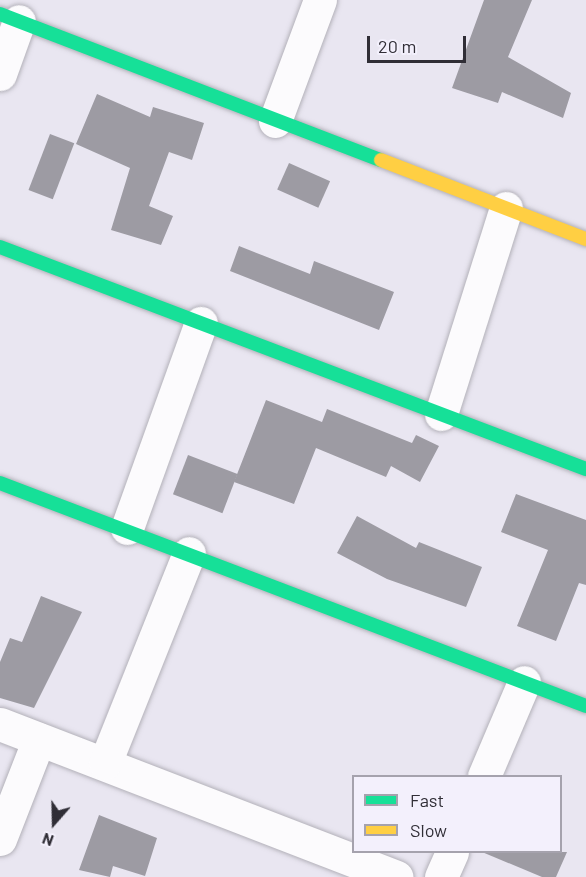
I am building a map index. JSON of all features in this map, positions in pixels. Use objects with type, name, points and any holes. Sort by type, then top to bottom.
[{"type":"street","points":[[275,121],[320,0]]},
{"type":"street","points":[[0,74],[9,18],[586,239]]},
{"type":"street","points":[[441,414],[506,208]]},
{"type":"street","points":[[0,246],[586,469]]},
{"type":"street","points":[[126,528],[201,322]]},
{"type":"street","points":[[0,483],[126,528],[586,706]]},
{"type":"street","points":[[105,763],[189,553]]},
{"type":"street","points":[[485,775],[524,682]]},
{"type":"street","points":[[0,724],[396,877]]},
{"type":"street","points":[[0,839],[39,739]]},
{"type":"street","points":[[441,877],[452,853]]},
{"type":"building","points":[[484,0],[532,0],[508,57],[571,93],[563,118],[502,92],[498,103],[452,88]]},
{"type":"building","points":[[97,94],[150,117],[153,107],[204,123],[192,160],[169,152],[149,206],[173,216],[161,245],[111,230],[130,168],[76,144]]},
{"type":"building","points":[[50,134],[74,143],[53,199],[28,190]]},
{"type":"building","points":[[289,163],[330,181],[318,208],[277,189]]},
{"type":"building","points":[[239,246],[310,274],[314,261],[394,292],[379,330],[230,271]]},
{"type":"building","points":[[266,400],[322,422],[327,409],[412,443],[416,435],[439,446],[420,482],[391,466],[386,477],[316,448],[294,504],[234,482]]},
{"type":"building","points":[[188,455],[237,474],[222,513],[173,494]]},
{"type":"building","points":[[516,494],[586,520],[586,585],[579,583],[556,641],[517,626],[548,550],[501,532]]},
{"type":"building","points":[[357,516],[416,548],[419,542],[482,567],[466,607],[387,579],[337,553]]},
{"type":"building","points":[[41,596],[82,612],[34,708],[0,698],[0,662],[10,638],[22,642]]},
{"type":"building","points":[[99,815],[157,838],[145,876],[113,866],[110,877],[79,870]]},
{"type":"building","points":[[567,852],[556,877],[542,877],[484,853]]},
{"type":"traffic: fast","points":[[0,14],[381,160]]},
{"type":"traffic: fast","points":[[0,247],[586,469]]},
{"type":"traffic: fast","points":[[0,483],[586,706]]},
{"type":"traffic: slow","points":[[381,160],[586,239]]}]
